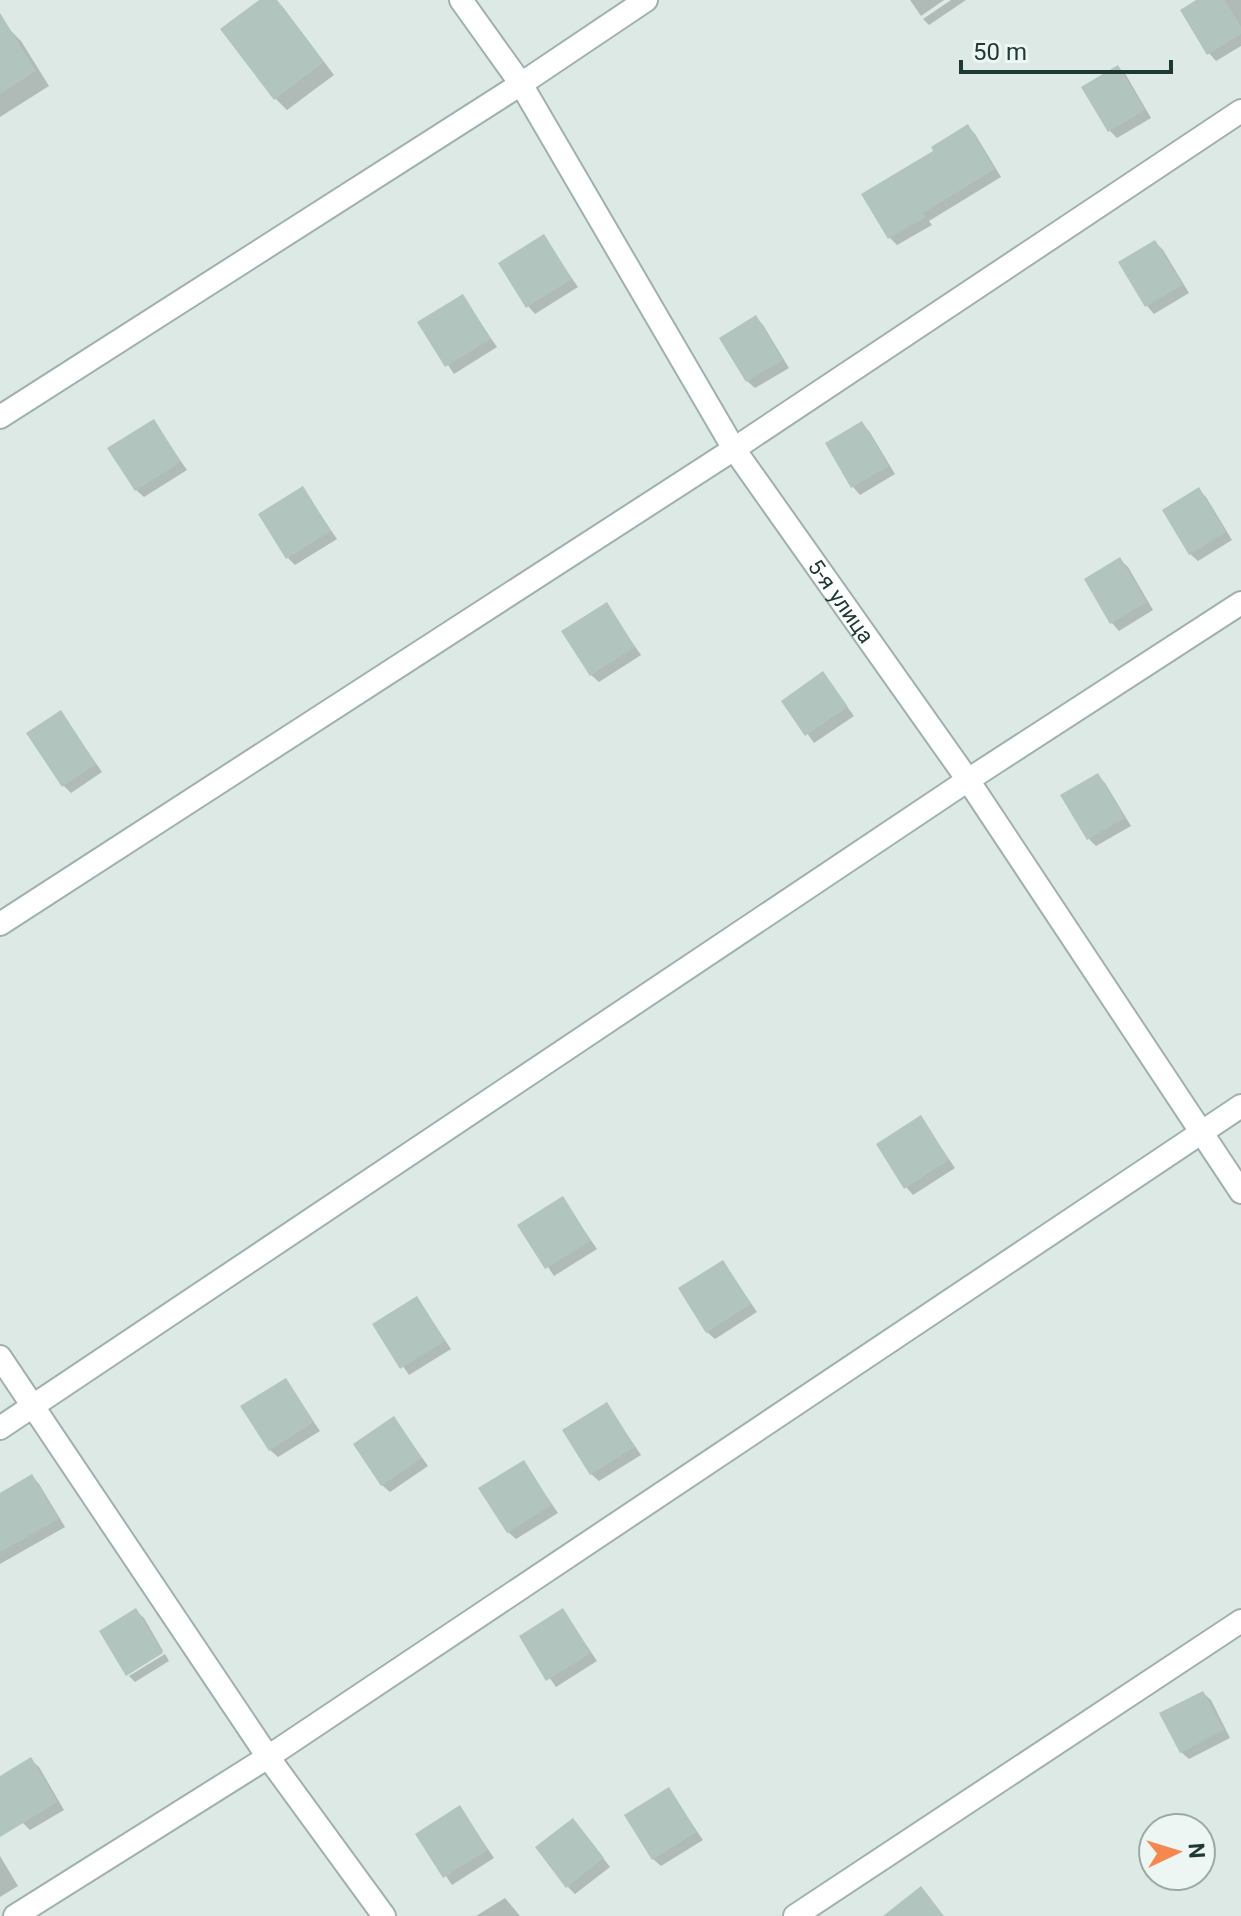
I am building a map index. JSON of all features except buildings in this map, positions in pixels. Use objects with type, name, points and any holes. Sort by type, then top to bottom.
[{"type":"street","name":"5-я улица","points":[[461,0],[521,84],[734,449],[968,780],[1241,1192]]},
{"type":"street","points":[[0,417],[521,84],[646,0]]},
{"type":"street","points":[[0,924],[734,449],[1241,111]]},
{"type":"street","points":[[0,1428],[968,780],[1241,603]]},
{"type":"street","points":[[15,1916],[268,1757],[1241,1106]]},
{"type":"street","points":[[0,1357],[268,1757],[384,1916]]},
{"type":"street","points":[[795,1916],[1241,1621]]}]
